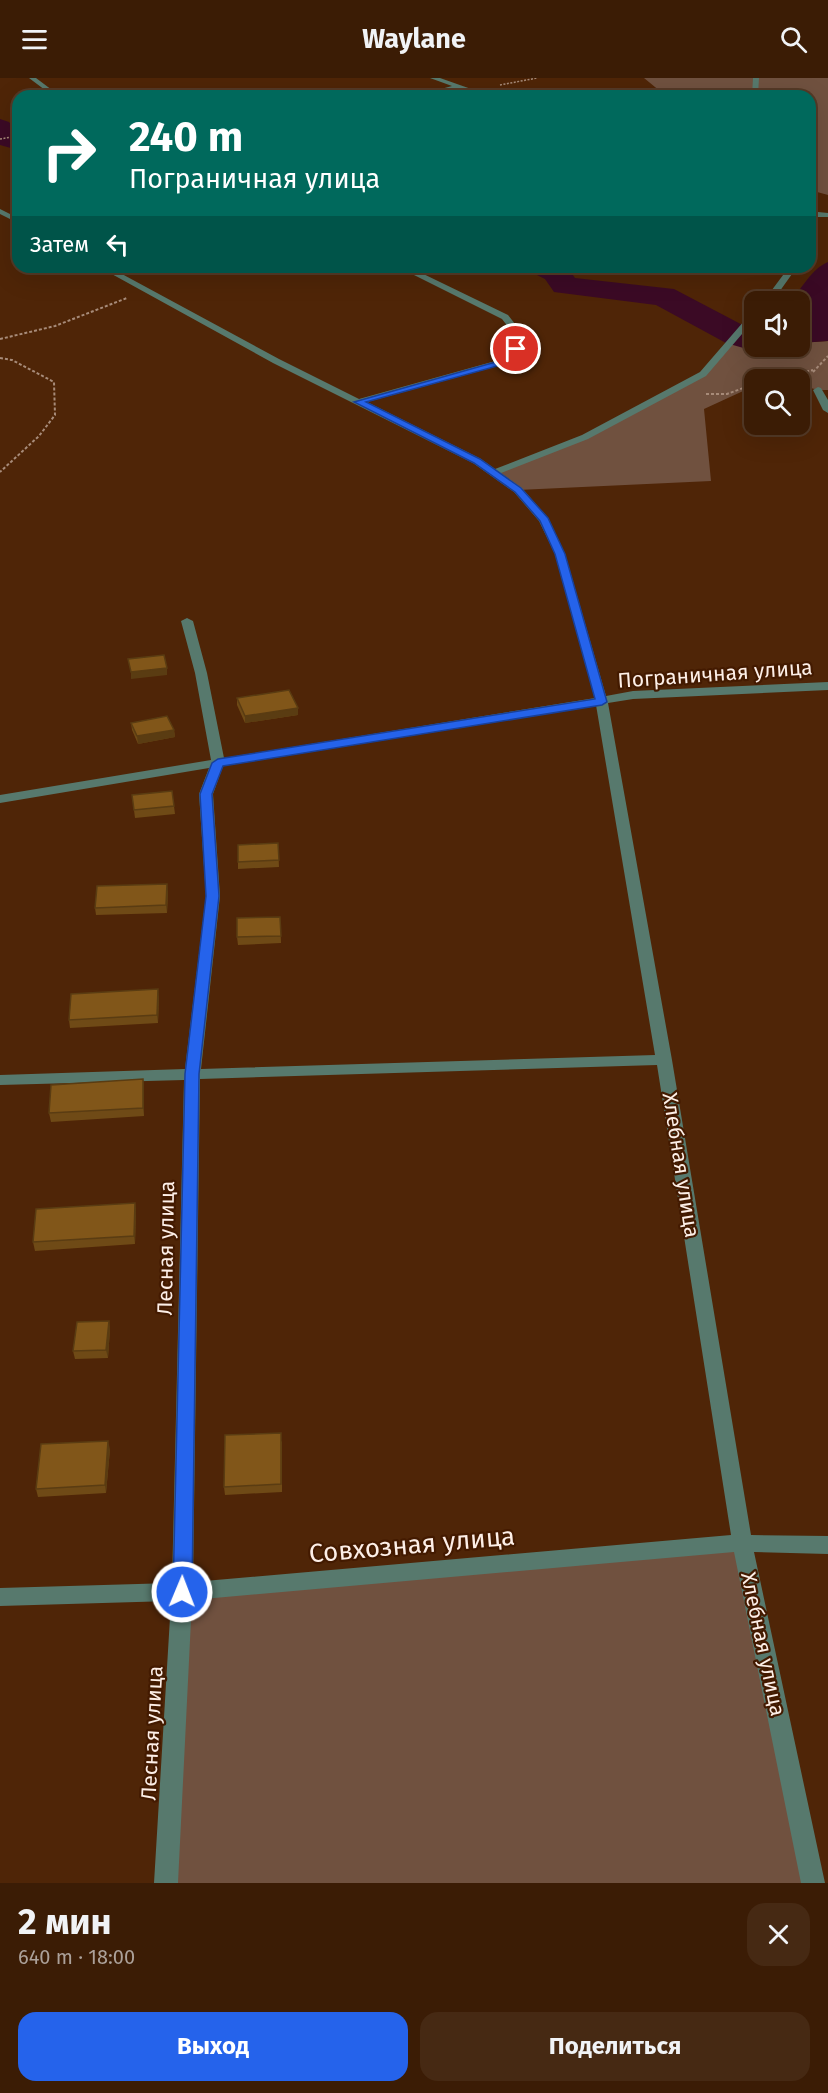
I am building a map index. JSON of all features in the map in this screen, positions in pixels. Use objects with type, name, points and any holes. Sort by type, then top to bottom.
[{"type":"street","points":[[32,78],[49,90]]},
{"type":"street","points":[[433,78],[468,90]]},
{"type":"street","points":[[445,90],[458,87]]},
{"type":"street","name":"Хлебная улица","points":[[114,273],[276,361],[477,461],[518,490],[544,520],[560,554],[602,702],[664,1060],[742,1544],[813,1883]]},
{"type":"street","points":[[358,402],[509,360],[522,338],[505,317],[414,273]]},
{"type":"street","points":[[775,291],[789,273]]},
{"type":"street","points":[[493,473],[585,437],[703,374],[744,327]]},
{"type":"street","points":[[818,390],[828,410]]},
{"type":"street","points":[[187,621],[201,673],[218,763]]},
{"type":"street","name":"Пограничная улица","points":[[0,800],[602,702],[633,695],[828,686]]},
{"type":"street","name":"Лесная улица","points":[[166,1883],[182,1592],[192,1074],[213,896],[206,794],[218,763]]},
{"type":"street","points":[[0,1080],[664,1060]]},
{"type":"street","name":"Совхозная улица","points":[[0,1598],[182,1592],[742,1544],[828,1545]]},
{"type":"path","points":[[0,339],[55,326],[123,300],[143,289]]},
{"type":"path","points":[[0,358],[12,360],[54,382],[55,415],[39,436],[0,472]]},
{"type":"shaded area","points":[[644,78],[828,78],[828,195],[816,192],[816,90],[659,90]]},
{"type":"shaded area","points":[[828,262],[828,341],[810,342],[810,291],[798,291],[816,270]]},
{"type":"shaded area","points":[[737,336],[744,338],[744,357],[810,357],[810,342],[828,341],[828,390],[810,388],[810,369],[744,369],[744,391],[704,409],[711,481],[518,490],[493,473],[585,437],[703,374]]},
{"type":"shaded area","points":[[742,1543],[813,1883],[166,1883],[182,1592]]},
{"type":"building","points":[[164,655],[167,668],[131,672],[128,659]]},
{"type":"building","points":[[289,690],[298,708],[245,716],[237,698]]},
{"type":"building","points":[[167,716],[174,730],[137,736],[131,723]]},
{"type":"building","points":[[172,791],[174,806],[134,810],[132,795]]},
{"type":"building","points":[[278,843],[279,860],[238,862],[238,845]]},
{"type":"building","points":[[167,884],[166,905],[95,908],[97,886]]},
{"type":"building","points":[[280,917],[281,936],[237,937],[237,918]]},
{"type":"building","points":[[158,989],[157,1015],[69,1020],[71,994]]},
{"type":"building","points":[[143,1079],[143,1108],[49,1113],[51,1085]]},
{"type":"building","points":[[135,1203],[134,1236],[33,1242],[36,1209]]},
{"type":"building","points":[[109,1321],[106,1350],[73,1351],[77,1322]]},
{"type":"building","points":[[281,1433],[281,1484],[224,1487],[225,1435]]},
{"type":"building","points":[[108,1441],[105,1485],[36,1489],[41,1444]]},
{"type":"waterway","points":[[0,127],[9,140],[12,141]]},
{"type":"waterway","points":[[556,273],[565,286],[663,296],[744,338]]},
{"type":"route","points":[[182,1592],[192,1074],[213,896],[206,794],[218,763],[602,702],[560,554],[544,520],[518,490],[477,461],[358,402],[509,360],[516,349]]}]
